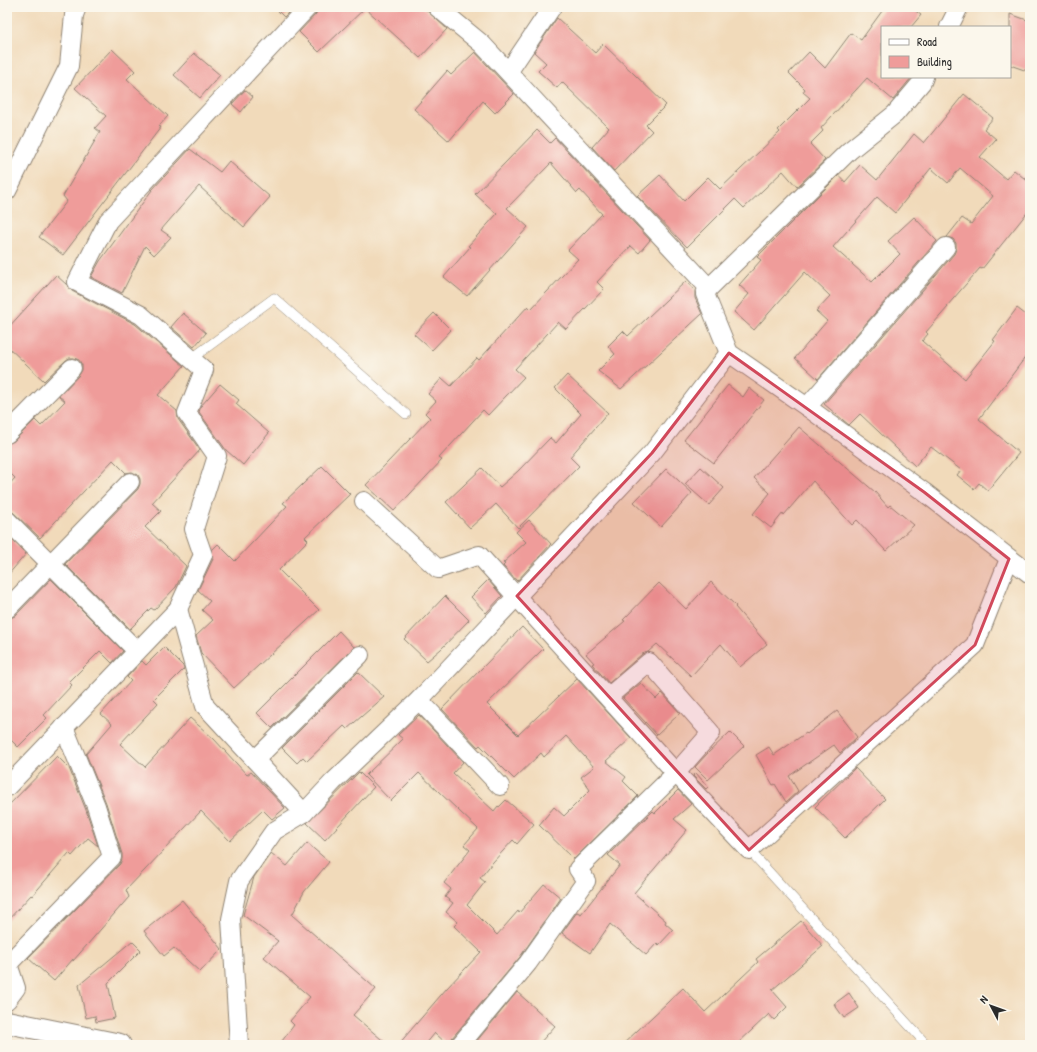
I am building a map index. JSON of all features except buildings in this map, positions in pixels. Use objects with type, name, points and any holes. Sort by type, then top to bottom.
[{"type":"street","points":[[7,191],[69,66],[74,15],[77,7]]},
{"type":"street","points":[[7,787],[178,609],[204,555],[194,529],[217,456],[187,413],[204,370],[141,315],[77,282],[108,221],[308,7]]},
{"type":"street","points":[[437,7],[482,44],[709,288]]},
{"type":"street","points":[[508,71],[552,7]]},
{"type":"street","points":[[950,26],[959,7]]},
{"type":"street","points":[[924,78],[922,82],[895,114],[849,150],[709,288],[705,294],[729,353],[807,407],[924,492],[1030,574]]},
{"type":"street","points":[[807,407],[946,247]]},
{"type":"street","points":[[239,1045],[231,919],[239,881],[274,831],[304,813],[333,782],[419,700],[652,453],[729,353]]},
{"type":"street","points":[[7,434],[72,368]]},
{"type":"street","points":[[7,610],[130,482]]},
{"type":"street","points":[[364,501],[438,569],[479,555],[676,773],[749,850],[975,645],[1009,559]]},
{"type":"street","points":[[7,520],[137,651]]},
{"type":"street","points":[[178,609],[205,706],[304,813]]},
{"type":"street","points":[[255,760],[360,654]]},
{"type":"street","points":[[460,1045],[528,963],[586,881],[578,869],[676,773],[711,733],[649,662],[608,697]]},
{"type":"street","points":[[419,700],[500,786]]},
{"type":"street","points":[[7,1000],[16,988],[8,964],[112,857],[96,806],[64,727]]},
{"type":"street","points":[[7,1022],[120,1045]]},
{"type":"lane","points":[[191,359],[274,298],[406,414]]},
{"type":"lane","points":[[749,850],[927,1044]]},
{"type":"lane","points":[[917,1045],[930,1045]]},
{"type":"highlighted area","points":[[729,353],[924,492],[1009,559],[975,645],[749,850],[517,596],[652,453]]}]
